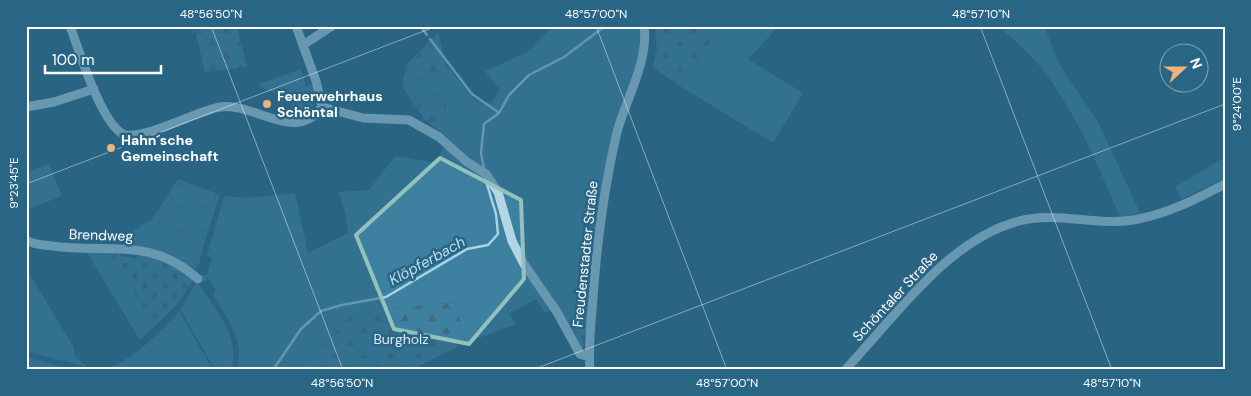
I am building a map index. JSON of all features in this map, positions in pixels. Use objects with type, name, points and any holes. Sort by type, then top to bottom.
[{"type":"street","points":[[70,26],[94,89],[115,128],[125,135],[140,134],[219,107],[237,106],[288,124],[300,122],[318,112],[322,107]]},
{"type":"street","points":[[296,26],[316,82],[322,107]]},
{"type":"street","points":[[303,45],[332,26]]},
{"type":"street","name":"Freudenstadter Straße","points":[[590,370],[588,357],[598,236],[607,174],[618,129],[645,45],[644,26]]},
{"type":"street","points":[[26,107],[54,102],[94,89]]},
{"type":"street","points":[[322,107],[363,118],[409,120],[423,126],[467,162],[486,174],[498,192],[512,241],[524,264],[557,312],[580,354],[588,357]]},
{"type":"street","name":"Schöntaler Straße","points":[[845,370],[936,270],[982,236],[1017,221],[1035,218],[1133,220],[1173,209],[1225,184]]},
{"type":"street","name":"Brendweg","points":[[26,240],[31,244],[66,248],[122,248],[153,254],[174,260],[198,279]]},
{"type":"highlighted area","points":[[440,158],[521,200],[524,279],[469,344],[394,329],[356,235]]},
{"type":"green space","points":[[194,26],[237,26],[247,67],[205,72]]},
{"type":"green space","points":[[552,26],[639,26],[641,38],[637,64],[618,118],[604,180],[590,283],[587,335],[582,335],[584,349],[581,349],[558,309],[545,313],[536,299],[509,314],[516,324],[465,343],[455,302],[353,313],[302,370],[237,370],[239,349],[234,330],[213,296],[215,289],[208,278],[204,282],[200,275],[207,275],[212,258],[207,256],[224,196],[248,198],[295,193],[308,253],[348,233],[345,212],[338,192],[369,190],[395,156],[436,163],[448,139],[436,129],[446,109],[443,93],[411,100],[402,86],[435,75],[446,65],[475,100],[491,103],[500,90],[485,71],[528,52]]},
{"type":"green space","points":[[655,26],[721,26],[680,86],[652,67],[657,51]]},
{"type":"green space","points":[[721,26],[779,26],[748,59],[803,93],[773,143],[680,86]]},
{"type":"green space","points":[[999,26],[1044,26],[1059,64],[1098,122],[1140,213],[1120,217],[1103,177],[1063,99],[1038,64]]},
{"type":"green space","points":[[438,33],[446,65],[435,75],[402,86],[407,64]]},
{"type":"green space","points":[[301,69],[306,86],[312,84],[315,97],[313,107],[299,113],[286,98],[260,87],[259,84]]},
{"type":"green space","points":[[443,93],[447,102],[443,116],[436,129],[424,119],[411,100]]},
{"type":"green space","points":[[1225,157],[1225,178],[1182,199],[1175,187]]},
{"type":"green space","points":[[49,164],[62,196],[26,210],[26,173]]},
{"type":"green space","points":[[178,179],[220,195],[204,243],[152,219]]},
{"type":"green space","points":[[152,219],[204,243],[199,264],[195,269],[175,257],[143,248],[122,246],[134,231]]},
{"type":"green space","points":[[86,251],[119,252],[111,256],[155,326],[140,340]]},
{"type":"green space","points":[[119,252],[120,256],[136,258],[141,253],[167,260],[194,279],[178,303],[155,326],[110,256]]},
{"type":"green space","points":[[26,268],[74,348],[74,355],[87,367],[26,351]]},
{"type":"green space","points":[[197,282],[225,323],[233,345],[232,370],[215,370],[180,309]]},
{"type":"green space","name":"Burgholz","points":[[455,302],[465,343],[411,370],[302,370],[353,313]]},
{"type":"green space","points":[[179,311],[213,370],[104,370],[115,366],[135,353],[163,329]]},
{"type":"green space","points":[[26,357],[75,370],[26,370]]},
{"type":"waterway","points":[[420,26],[427,35]]},
{"type":"waterway","name":"Klöpferbach","points":[[484,169],[481,153],[484,124],[499,113],[509,95],[529,75],[564,57],[605,26]]},
{"type":"waterway","points":[[430,39],[472,94],[498,112]]},
{"type":"waterway","name":"Klöpferbach","points":[[273,370],[301,329],[321,311],[386,297],[467,249],[488,245],[498,234],[496,214],[486,181]]},
{"type":"place","name":"Feuerwehrhaus Schöntal","points":[[267,104]]},
{"type":"place","name":"Hahn´sche Gemeinschaft","points":[[111,148]]}]
